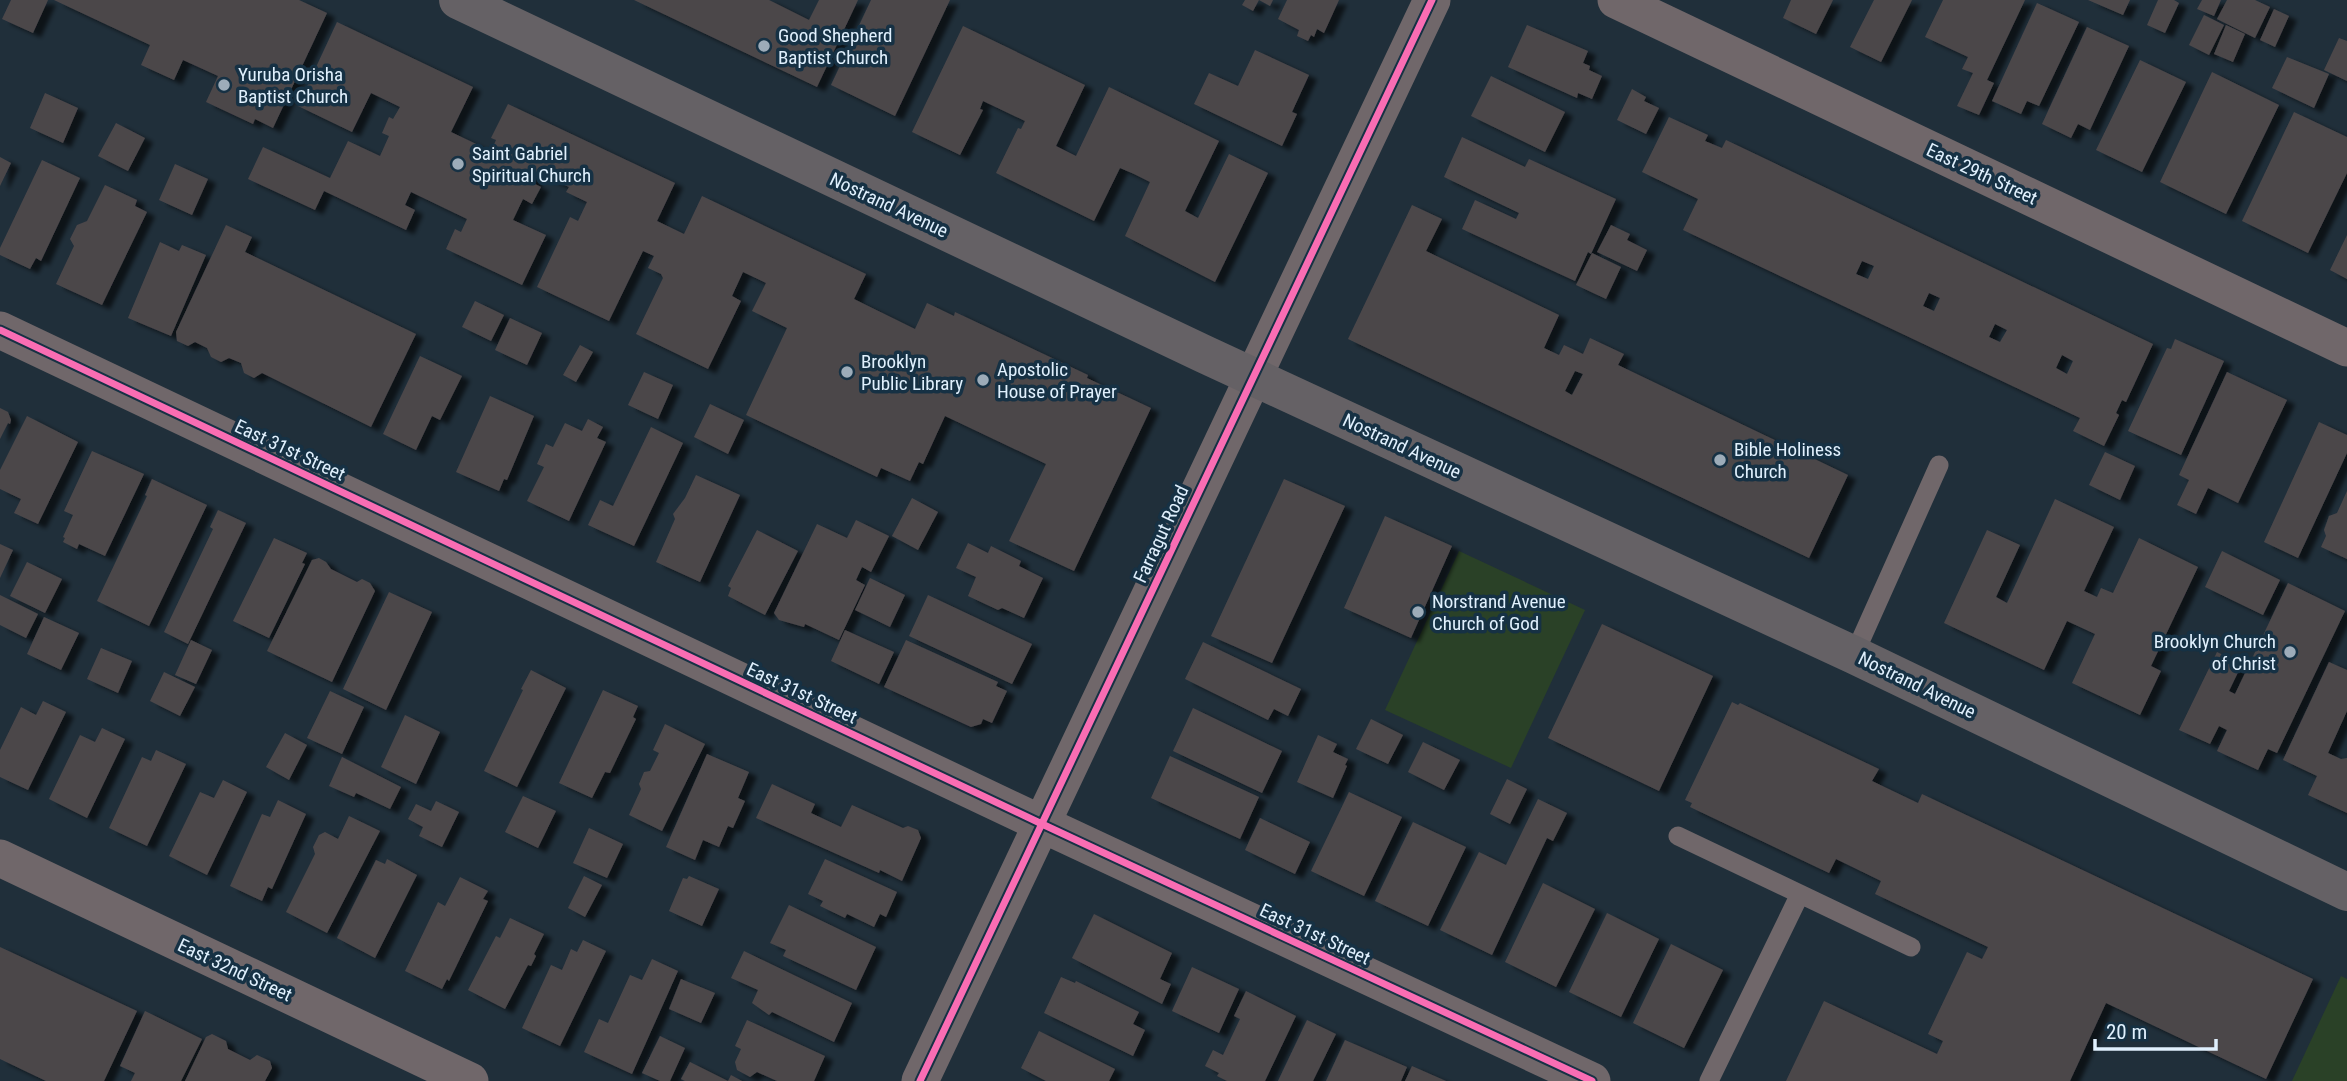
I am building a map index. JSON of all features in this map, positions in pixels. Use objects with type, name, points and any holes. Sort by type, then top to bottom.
[{"type":"main road","name":"Nostrand Avenue","points":[[458,0],[1253,377],[1854,655],[2347,892]]},
{"type":"street","name":"Farragut Road","points":[[920,1081],[1432,0]]},
{"type":"street","name":"East 29th Street","points":[[1616,0],[2347,348]]},
{"type":"street","name":"East 31st Street","points":[[0,330],[1042,824],[1592,1081]]},
{"type":"street","name":"East 32nd Street","points":[[0,858],[470,1081]]},
{"type":"lane","points":[[1854,655],[1939,465]]},
{"type":"lane","points":[[1678,835],[1911,947]]},
{"type":"lane","points":[[1709,1081],[1800,894]]},
{"type":"green space","points":[[1459,551],[1585,610],[1511,768],[1385,710]]},
{"type":"green space","points":[[2341,976],[2347,979],[2347,1081],[2292,1081]]},
{"type":"building","points":[[11,0],[48,0],[33,33],[2,19]]},
{"type":"building","points":[[54,0],[299,0],[327,13],[273,128],[255,119],[253,124],[206,102],[218,76],[183,60],[174,80],[141,65],[150,45]]},
{"type":"building","name":"Good Shepherd Baptist Church","points":[[634,0],[769,0],[809,20],[819,0],[858,0],[817,87]]},
{"type":"building","points":[[871,0],[950,0],[895,116],[831,85]]},
{"type":"building","points":[[1245,0],[1259,0],[1253,11],[1242,5]]},
{"type":"building","points":[[1259,0],[1273,0],[1270,6]]},
{"type":"building","points":[[1287,0],[1339,0],[1324,33],[1317,29],[1314,37],[1311,35],[1308,41],[1297,36],[1299,30],[1278,19]]},
{"type":"building","points":[[1791,0],[1833,0],[1816,34],[1783,18]]},
{"type":"building","points":[[1874,0],[1912,0],[1881,62],[1850,47]]},
{"type":"building","points":[[1943,0],[2025,0],[1987,80],[1994,83],[1979,115],[1957,106],[1973,73],[1962,69],[1968,57],[1925,37]]},
{"type":"building","points":[[2088,0],[2130,0],[2123,15]]},
{"type":"building","points":[[2158,0],[2174,0],[2179,3],[2165,33],[2147,25]]},
{"type":"building","points":[[2202,0],[2221,0],[2214,16],[2197,9]]},
{"type":"building","points":[[2227,0],[2255,0],[2270,7],[2255,38],[2217,19]]},
{"type":"building","points":[[2037,3],[2079,22],[2039,106],[2027,101],[2021,114],[1992,101]]},
{"type":"building","points":[[2274,9],[2289,16],[2275,47],[2260,40]]},
{"type":"building","points":[[2204,15],[2224,25],[2209,55],[2189,45]]},
{"type":"building","points":[[337,22],[473,87],[451,132],[491,151],[496,140],[491,138],[508,104],[675,183],[657,221],[684,234],[702,196],[866,274],[854,299],[915,329],[927,303],[954,316],[955,312],[1151,408],[1074,571],[1009,541],[1046,464],[945,416],[923,464],[919,462],[910,481],[881,468],[877,477],[746,415],[787,328],[752,311],[766,283],[743,272],[732,296],[741,301],[708,369],[636,334],[663,278],[661,274],[648,268],[654,256],[643,251],[609,321],[537,287],[570,217],[578,221],[587,202],[566,192],[569,187],[537,173],[533,183],[541,187],[532,204],[523,199],[513,220],[546,235],[522,285],[446,249],[455,229],[461,232],[467,219],[411,192],[405,205],[415,210],[406,230],[324,191],[315,210],[248,179],[263,147],[330,178],[348,141],[380,156],[389,136],[382,133],[389,117],[393,119],[400,107],[371,93],[352,132],[298,106]]},
{"type":"building","points":[[1527,25],[1588,51],[1583,63],[1590,66],[1589,70],[1602,76],[1592,99],[1578,93],[1577,98],[1508,67]]},
{"type":"building","points":[[2226,25],[2245,34],[2233,62],[2214,54]]},
{"type":"building","points":[[963,26],[1085,85],[1056,146],[1076,156],[1109,87],[1219,141],[1185,211],[1198,218],[1229,154],[1268,173],[1215,282],[1125,236],[1150,182],[1134,174],[1120,168],[1094,221],[996,173],[1018,128],[1021,129],[1025,121],[983,101],[980,109],[983,110],[960,155],[912,132]]},
{"type":"building","points":[[2087,27],[2129,46],[2090,130],[2078,124],[2071,138],[2042,124]]},
{"type":"building","points":[[2339,38],[2347,41],[2347,81],[2324,70]]},
{"type":"building","points":[[1255,50],[1309,75],[1292,112],[1297,114],[1282,146],[1194,104],[1209,73],[1238,86]]},
{"type":"building","points":[[2287,57],[2329,74],[2314,108],[2272,88]]},
{"type":"building","points":[[2140,60],[2186,82],[2142,172],[2096,150]]},
{"type":"building","points":[[2212,72],[2279,105],[2226,214],[2160,182]]},
{"type":"building","points":[[1491,76],[1565,112],[1545,152],[1471,116]]},
{"type":"building","points":[[1632,89],[1646,97],[1644,101],[1659,108],[1646,134],[1617,120]]},
{"type":"building","points":[[45,93],[78,108],[63,143],[30,128]]},
{"type":"building","points":[[2294,112],[2347,137],[2347,173],[2308,253],[2242,221]]},
{"type":"building","points":[[1669,117],[1708,135],[1705,141],[1722,148],[1726,140],[2153,344],[2126,402],[2122,400],[2116,413],[2119,415],[2104,446],[2073,431],[2080,418],[1683,230],[1698,199],[1642,172]],"holes":[[[1862,261],[1874,266],[1868,279],[1856,274]],[[1929,293],[1940,298],[1934,311],[1923,306]],[[1995,324],[2007,330],[2000,342],[1989,337]],[[2062,355],[2073,361],[2067,374],[2056,368]]]},
{"type":"building","points":[[116,123],[145,138],[128,171],[98,156]]},
{"type":"building","points":[[1462,137],[1525,167],[1529,159],[1616,199],[1591,254],[1588,252],[1575,281],[1462,229],[1475,200],[1516,219],[1519,213],[1444,177]]},
{"type":"building","points":[[0,157],[11,163],[0,186]]},
{"type":"building","points":[[42,160],[80,178],[41,261],[36,258],[30,269],[0,255],[0,248]]},
{"type":"building","points":[[175,164],[208,179],[192,215],[159,200]]},
{"type":"building","points":[[105,185],[137,200],[135,206],[147,212],[102,305],[56,284],[74,246],[70,239],[77,225],[87,221]]},
{"type":"building","points":[[1412,205],[1442,219],[1426,251],[1559,315],[1544,348],[1559,355],[1564,345],[1583,354],[1590,338],[1624,354],[1618,365],[1848,475],[1809,558],[1348,339]],"holes":[[[1575,371],[1583,374],[1572,395],[1565,391]]]},
{"type":"building","points":[[226,225],[252,237],[245,252],[416,334],[371,427],[262,373],[254,378],[244,373],[241,363],[229,358],[221,362],[211,357],[207,348],[195,342],[188,346],[177,341],[176,332]]},
{"type":"building","points":[[1611,225],[1630,234],[1627,240],[1647,250],[1637,271],[1597,252]]},
{"type":"building","points":[[2347,235],[2347,279],[2330,270]]},
{"type":"building","points":[[160,242],[179,251],[182,245],[206,255],[171,336],[128,318]]},
{"type":"building","points":[[1592,253],[1621,267],[1606,299],[1576,285]]},
{"type":"building","points":[[475,301],[504,315],[491,341],[462,327]]},
{"type":"building","points":[[510,318],[542,333],[527,365],[495,350]]},
{"type":"building","points":[[2175,339],[2224,361],[2181,455],[2128,431],[2167,348],[2171,349]]},
{"type":"building","points":[[580,345],[593,352],[576,382],[563,375]]},
{"type":"building","points":[[420,356],[462,376],[440,420],[432,416],[416,450],[383,434]]},
{"type":"building","points":[[644,372],[673,385],[658,419],[628,405]]},
{"type":"building","points":[[2227,372],[2287,400],[2238,503],[2208,488],[2196,514],[2177,505],[2189,480],[2179,475]]},
{"type":"building","points":[[490,396],[534,416],[507,480],[504,479],[499,491],[456,472]]},
{"type":"building","points":[[710,404],[744,420],[728,454],[694,437]]},
{"type":"building","points":[[0,408],[8,412],[11,420],[0,439]]},
{"type":"building","points":[[27,416],[78,442],[38,524],[14,513],[21,499],[0,489],[0,470]]},
{"type":"building","points":[[588,419],[603,427],[597,438],[606,442],[569,521],[527,501],[544,467],[537,464],[546,444],[553,447],[565,423],[582,431]]},
{"type":"building","points":[[2319,422],[2347,435],[2347,453],[2298,558],[2264,542]]},
{"type":"building","points":[[651,427],[683,443],[634,546],[588,525],[600,500],[613,506]]},
{"type":"building","points":[[92,451],[144,474],[105,556],[79,544],[77,549],[63,542],[73,515],[64,511]]},
{"type":"building","points":[[2105,452],[2135,466],[2120,500],[2089,485]]},
{"type":"building","points":[[696,475],[740,495],[700,582],[656,562],[675,519],[673,514],[685,498]]},
{"type":"building","points":[[152,479],[207,505],[149,626],[97,601],[147,496],[145,495]]},
{"type":"building","points":[[1284,479],[1345,506],[1272,663],[1211,636]]},
{"type":"building","points":[[2347,491],[2347,559],[2321,547],[2329,516],[2337,513]]},
{"type":"building","points":[[912,498],[938,512],[918,550],[892,536]]},
{"type":"building","points":[[2055,499],[2114,527],[2084,591],[2097,597],[2101,588],[2113,593],[2139,538],[2198,567],[2151,666],[2161,671],[2140,715],[2072,683],[2095,634],[2067,621],[2044,670],[1944,623],[1987,530],[2020,545],[1996,597],[2007,603]]},
{"type":"building","points":[[218,510],[246,523],[188,644],[164,632],[213,529],[210,527]]},
{"type":"building","points":[[1385,516],[1452,546],[1411,638],[1344,608]]},
{"type":"building","points":[[856,520],[889,536],[871,572],[862,567],[856,580],[865,585],[839,640],[805,624],[804,627],[779,620],[774,613],[817,524],[847,538]]},
{"type":"building","points":[[757,530],[798,551],[765,615],[728,596],[731,588],[728,586]]},
{"type":"building","points":[[274,538],[307,553],[302,563],[305,564],[269,638],[233,621]]},
{"type":"building","points":[[968,543],[988,553],[991,546],[1021,561],[1019,566],[1043,578],[1024,618],[968,596],[976,577],[956,568]]},
{"type":"building","points":[[0,544],[13,550],[0,578]]},
{"type":"building","points":[[2222,551],[2280,580],[2263,615],[2205,587]]},
{"type":"building","points":[[319,558],[331,569],[357,582],[362,579],[370,583],[375,591],[332,682],[267,651],[312,560]]},
{"type":"building","points":[[27,562],[62,579],[45,613],[10,596]]},
{"type":"building","points":[[870,578],[905,595],[890,627],[855,610]]},
{"type":"building","name":"Brooklyn Church of Christ","points":[[2288,583],[2345,611],[2277,753],[2268,749],[2258,770],[2217,751],[2227,730],[2219,726],[2210,744],[2179,730],[2217,652],[2242,664],[2229,691],[2235,694]]},
{"type":"building","points":[[389,592],[432,612],[386,710],[343,689]]},
{"type":"building","points":[[0,595],[38,614],[26,638],[0,625]]},
{"type":"building","points":[[928,595],[1032,644],[1012,684],[909,636]]},
{"type":"building","points":[[44,617],[79,633],[61,670],[27,654]]},
{"type":"building","points":[[1602,624],[1713,676],[1659,791],[1548,738]]},
{"type":"building","points":[[845,630],[894,652],[879,684],[831,661]]},
{"type":"building","points":[[191,640],[212,650],[196,684],[175,675]]},
{"type":"building","points":[[906,640],[998,682],[996,686],[1007,691],[992,723],[983,719],[981,724],[971,727],[884,687]]},
{"type":"building","points":[[1203,642],[1301,689],[1288,716],[1274,709],[1268,720],[1185,679]]},
{"type":"building","points":[[101,648],[132,661],[118,693],[87,679]]},
{"type":"building","points":[[2329,662],[2347,670],[2347,711],[2328,753],[2341,759],[2347,758],[2347,813],[2308,795],[2317,776],[2283,760]]},
{"type":"building","points":[[531,670],[566,688],[517,787],[484,771]]},
{"type":"building","points":[[164,672],[195,687],[180,716],[150,701]]},
{"type":"building","points":[[603,690],[638,706],[633,717],[636,719],[610,773],[605,772],[592,798],[559,783]]},
{"type":"building","points":[[330,691],[364,707],[342,754],[307,738]]},
{"type":"building","points":[[43,701],[66,712],[28,790],[0,777],[0,750],[21,707],[36,715]]},
{"type":"building","points":[[1732,702],[1738,705],[1740,703],[1879,769],[1872,781],[1918,803],[1922,794],[2313,979],[2266,1079],[2106,1003],[2070,1081],[1786,1081],[1824,1001],[1937,1054],[1943,1041],[1928,1034],[1967,952],[1982,959],[1988,947],[1875,894],[1881,881],[1836,859],[1829,873],[1690,807],[1692,803],[1685,800]]},
{"type":"building","points":[[1193,708],[1282,751],[1262,793],[1173,751]]},
{"type":"building","points":[[405,715],[440,732],[416,784],[381,767]]},
{"type":"building","points":[[1371,719],[1403,735],[1388,764],[1356,749]]},
{"type":"building","points":[[665,724],[705,744],[662,831],[629,815],[641,789],[639,784],[644,772],[650,771],[659,753],[653,750]]},
{"type":"building","points":[[102,728],[125,739],[87,818],[49,799],[80,735],[95,742]]},
{"type":"building","points":[[285,733],[307,745],[289,780],[266,767]]},
{"type":"building","points":[[1318,735],[1337,744],[1333,752],[1348,759],[1333,798],[1297,782]]},
{"type":"building","points":[[1423,742],[1460,760],[1444,790],[1408,772]]},
{"type":"building","points":[[156,750],[186,764],[147,846],[109,828],[142,757],[151,761]]},
{"type":"building","points":[[707,754],[749,772],[738,798],[745,801],[733,828],[728,826],[719,847],[703,840],[695,860],[666,847]]},
{"type":"building","points":[[1170,756],[1259,797],[1240,839],[1151,798]]},
{"type":"building","points":[[342,757],[401,787],[390,809],[356,793],[354,797],[329,786]]},
{"type":"building","points":[[1507,779],[1527,789],[1510,824],[1490,814]]},
{"type":"building","points":[[223,780],[247,792],[207,875],[169,856],[200,792],[214,798]]},
{"type":"building","points":[[772,784],[815,804],[811,813],[841,827],[852,805],[903,828],[908,826],[918,830],[921,838],[902,881],[756,818]]},
{"type":"building","points":[[1349,792],[1402,817],[1364,896],[1311,871]]},
{"type":"building","points":[[523,796],[556,811],[538,848],[505,832]]},
{"type":"building","points":[[1538,799],[1567,813],[1553,841],[1547,838],[1492,955],[1440,930],[1479,852],[1506,865]]},
{"type":"building","points":[[278,800],[306,814],[272,889],[268,887],[262,901],[230,886],[262,814],[270,817]]},
{"type":"building","points":[[436,801],[459,812],[442,847],[419,836],[423,827],[408,819],[416,804],[431,811]]},
{"type":"building","points":[[349,816],[380,831],[327,933],[286,912],[315,854],[313,847],[319,835],[325,832],[338,839]]},
{"type":"building","points":[[1260,818],[1310,842],[1295,874],[1245,850]]},
{"type":"building","points":[[1413,822],[1466,847],[1428,926],[1375,901]]},
{"type":"building","points":[[589,828],[623,844],[607,878],[573,863]]},
{"type":"building","points":[[387,859],[417,875],[375,958],[337,938],[376,860],[385,864]]},
{"type":"building","points":[[825,859],[897,892],[886,917],[880,914],[874,927],[847,914],[845,918],[820,906],[823,901],[808,894]]},
{"type":"building","points":[[584,876],[602,885],[585,917],[568,908]]},
{"type":"building","points":[[689,876],[719,889],[702,926],[669,911],[683,878],[687,879]]},
{"type":"building","points":[[460,877],[488,891],[483,899],[488,901],[449,981],[447,979],[442,989],[405,971],[438,902],[445,906]]},
{"type":"building","points":[[1543,883],[1595,909],[1556,987],[1505,962]]},
{"type":"building","points":[[789,905],[876,947],[856,990],[783,956],[786,950],[770,943]]},
{"type":"building","points":[[1607,913],[1659,939],[1621,1017],[1569,992]]},
{"type":"building","points":[[1094,914],[1172,953],[1160,979],[1171,984],[1162,1004],[1072,958]]},
{"type":"building","points":[[510,918],[544,934],[531,966],[528,965],[505,1009],[468,990],[496,936],[500,938]]},
{"type":"building","points":[[583,940],[606,951],[560,1046],[522,1028],[551,965],[562,970],[571,949],[577,952]]},
{"type":"building","points":[[1671,944],[1723,970],[1684,1048],[1633,1023]]},
{"type":"building","points":[[0,947],[137,1011],[104,1081],[46,1081],[0,1059]]},
{"type":"building","points":[[744,951],[852,1003],[834,1042],[772,1012],[769,1015],[752,1003],[758,990],[731,978]]},
{"type":"building","points":[[652,959],[678,971],[632,1074],[584,1052],[599,1019],[608,1023],[630,975],[642,980]]},
{"type":"building","points":[[1192,967],[1239,989],[1219,1033],[1172,1011]]},
{"type":"building","points":[[1061,977],[1075,983],[1076,981],[1139,1012],[1133,1024],[1145,1030],[1133,1056],[1044,1013]]},
{"type":"building","points":[[681,979],[715,993],[701,1023],[669,1009]]},
{"type":"building","points":[[1246,991],[1296,1016],[1265,1081],[1227,1081],[1217,1076],[1219,1073],[1205,1066],[1213,1050],[1223,1055],[1240,1019],[1234,1016]]},
{"type":"building","points":[[145,1011],[202,1039],[181,1081],[131,1081],[135,1073],[120,1066]]},
{"type":"building","points":[[747,1020],[825,1056],[814,1081],[777,1081],[757,1072],[750,1077],[737,1070],[735,1062],[741,1049],[735,1046]]},
{"type":"building","points":[[1307,1020],[1336,1034],[1313,1081],[1278,1081]]},
{"type":"building","points":[[1039,1031],[1115,1069],[1109,1081],[1046,1081],[1021,1068]]},
{"type":"building","points":[[212,1034],[226,1041],[228,1049],[250,1060],[257,1055],[270,1061],[272,1068],[265,1081],[185,1081],[206,1037]]},
{"type":"building","points":[[660,1036],[685,1048],[670,1081],[660,1081],[642,1073]]},
{"type":"building","points":[[1345,1040],[1407,1067],[1401,1081],[1326,1081]]},
{"type":"building","points":[[690,1062],[728,1081],[681,1079]]},
{"type":"building","points":[[1412,1066],[1446,1081],[1405,1081]]},
{"type":"building","points":[[731,1075],[742,1081],[728,1081]]},
{"type":"cycle path","points":[[920,1081],[1432,0]]},
{"type":"cycle path","points":[[0,330],[1042,824],[1592,1081]]},
{"type":"place","name":"Good Shepherd Baptist Church","points":[[764,46]]},
{"type":"place","name":"Yuruba Orisha Baptist Church","points":[[224,85]]},
{"type":"place","name":"Saint Gabriel Spiritual Church","points":[[458,164]]},
{"type":"place","name":"Brooklyn Public Library","points":[[847,372]]},
{"type":"place","name":"Apostolic House of Prayer","points":[[983,380]]},
{"type":"place","name":"Bible Holiness Church","points":[[1720,460]]},
{"type":"place","name":"Norstrand Avenue Church of God","points":[[1418,612]]},
{"type":"place","name":"Brooklyn Church of Christ","points":[[2290,652]]}]
